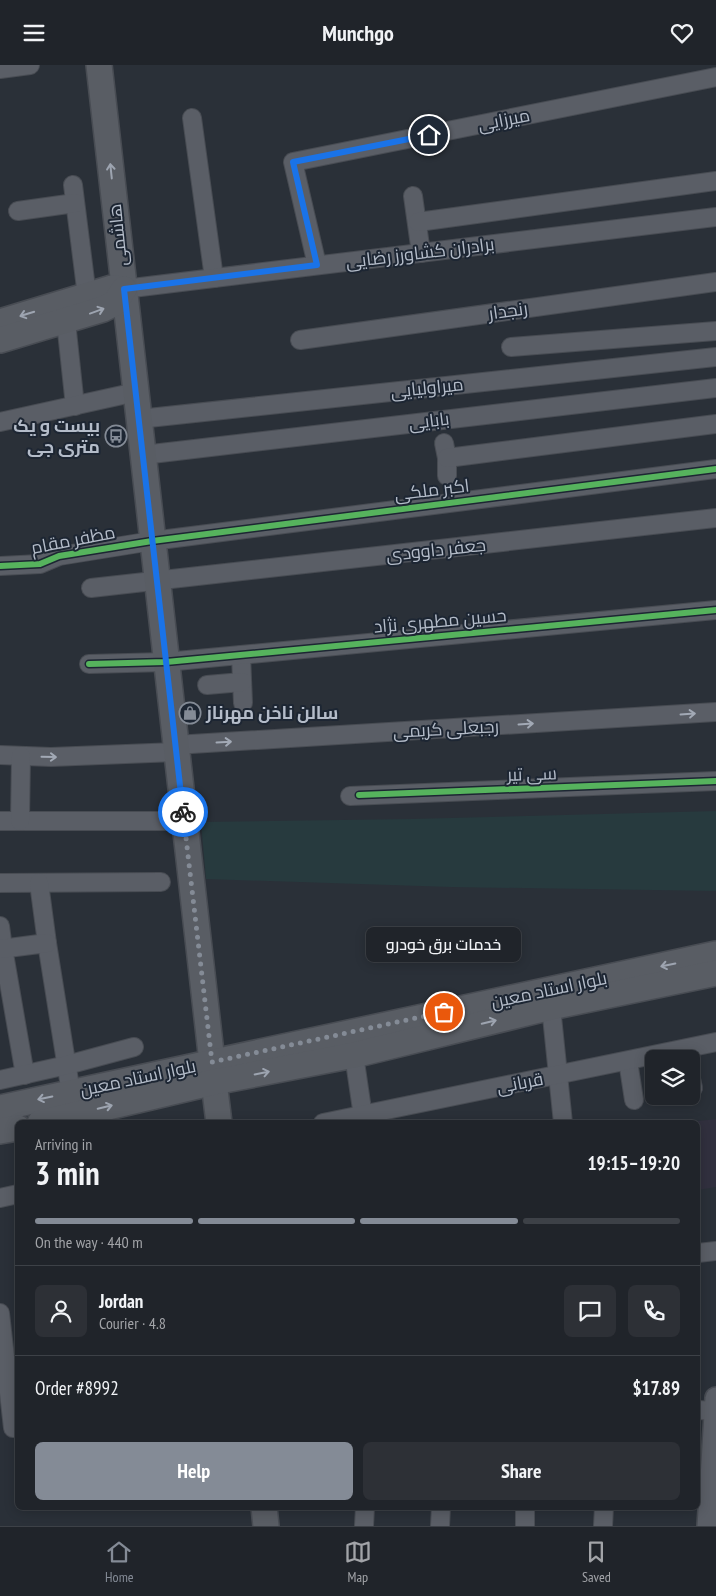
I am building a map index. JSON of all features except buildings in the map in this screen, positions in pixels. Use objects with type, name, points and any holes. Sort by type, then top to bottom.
[{"type":"main road","name":"هاشمی","points":[[99,65],[219,1120]]},
{"type":"main road","points":[[0,322],[112,289],[124,289]]},
{"type":"main road","points":[[0,340],[66,322],[103,309],[115,303],[124,289]]},
{"type":"main road","name":"بلوار استاد معین","points":[[50,1120],[213,1072],[716,955]]},
{"type":"main road","name":"بلوار استاد معین","points":[[0,1108],[71,1093],[213,1072],[354,1055],[551,1007],[716,973]]},
{"type":"main road","points":[[0,1131],[15,1128]]},
{"type":"main road","points":[[264,1510],[266,1526]]},
{"type":"street","points":[[0,69],[30,65]]},
{"type":"street","name":"میرزایی","points":[[317,265],[293,162],[716,77]]},
{"type":"street","points":[[192,118],[214,278]]},
{"type":"street","points":[[418,221],[716,181]]},
{"type":"street","points":[[73,185],[87,296]]},
{"type":"street","points":[[413,196],[422,253]]},
{"type":"street","points":[[18,211],[75,203]]},
{"type":"street","name":"برادران کشاورز رضایی","points":[[124,289],[716,217]]},
{"type":"street","name":"رنجدار","points":[[300,340],[716,282]]},
{"type":"street","points":[[66,322],[75,406]]},
{"type":"street","points":[[511,347],[716,331]]},
{"type":"street","name":"میراولیایی","points":[[139,419],[716,357]]},
{"type":"street","name":"بابایی","points":[[143,455],[716,388]]},
{"type":"street","points":[[0,422],[136,392]]},
{"type":"street","points":[[447,477],[446,450],[716,425]]},
{"type":"street","name":"اکبر ملکی","points":[[152,541],[716,469]]},
{"type":"street","name":"جعفر داوودی","points":[[91,588],[716,518]]},
{"type":"street","name":"مظفر مقام","points":[[0,566],[40,564],[58,556],[152,541]]},
{"type":"street","name":"حسین مطهری نژاد","points":[[89,664],[166,662],[716,610]]},
{"type":"street","points":[[241,655],[243,703]]},
{"type":"street","points":[[207,685],[242,682]]},
{"type":"street","name":"رجبعلی کریمی","points":[[0,755],[52,757],[716,712]]},
{"type":"street","points":[[20,821],[21,756]]},
{"type":"street","name":"سی تیر","points":[[350,796],[716,781]]},
{"type":"street","points":[[0,821],[184,821]]},
{"type":"street","points":[[0,883],[161,882]]},
{"type":"street","points":[[39,883],[71,1093]]},
{"type":"street","points":[[0,926],[1,948],[25,1075]]},
{"type":"street","points":[[1,948],[47,943]]},
{"type":"street","points":[[551,1007],[563,1120]]},
{"type":"street","name":"قربانی","points":[[696,1050],[716,1042]]},
{"type":"street","points":[[0,1080],[134,1047]]},
{"type":"street","points":[[354,1055],[364,1119]]},
{"type":"street","name":"قربانی","points":[[364,1119],[559,1075],[645,1059]]},
{"type":"street","points":[[628,1061],[634,1100]]},
{"type":"street","points":[[0,1198],[15,1195]]},
{"type":"street","points":[[700,1253],[716,1251]]},
{"type":"street","points":[[5,1321],[10,1428]]},
{"type":"street","points":[[708,1526],[711,1407]]},
{"type":"street","points":[[364,1526],[366,1510]]},
{"type":"street","points":[[440,1526],[441,1510]]},
{"type":"street","points":[[525,1510],[525,1526]]},
{"type":"street","points":[[604,1510],[604,1526]]},
{"type":"shaded area","points":[[716,1119],[716,1187],[700,1190],[700,1121]]},
{"type":"green space","points":[[716,811],[716,891],[451,887],[206,879],[201,822],[411,819]]},
{"type":"cycle path","points":[[0,566],[40,564],[59,556],[152,541],[716,469]]},
{"type":"cycle path","points":[[89,664],[166,662],[716,610]]},
{"type":"cycle path","points":[[359,795],[716,781]]},
{"type":"way so far","points":[[183,812],[212,1062],[444,1012]]},
{"type":"place","name":"بیست و یک متری جی","points":[[116,436]]},
{"type":"place","name":"سالن ناخن مهرناز","points":[[190,713]]},
{"type":"place","name":"خدمات برق خودرو","points":[[444,1012]]},
{"type":"route","points":[[183,812],[124,289],[317,265],[293,162],[429,135]]}]
